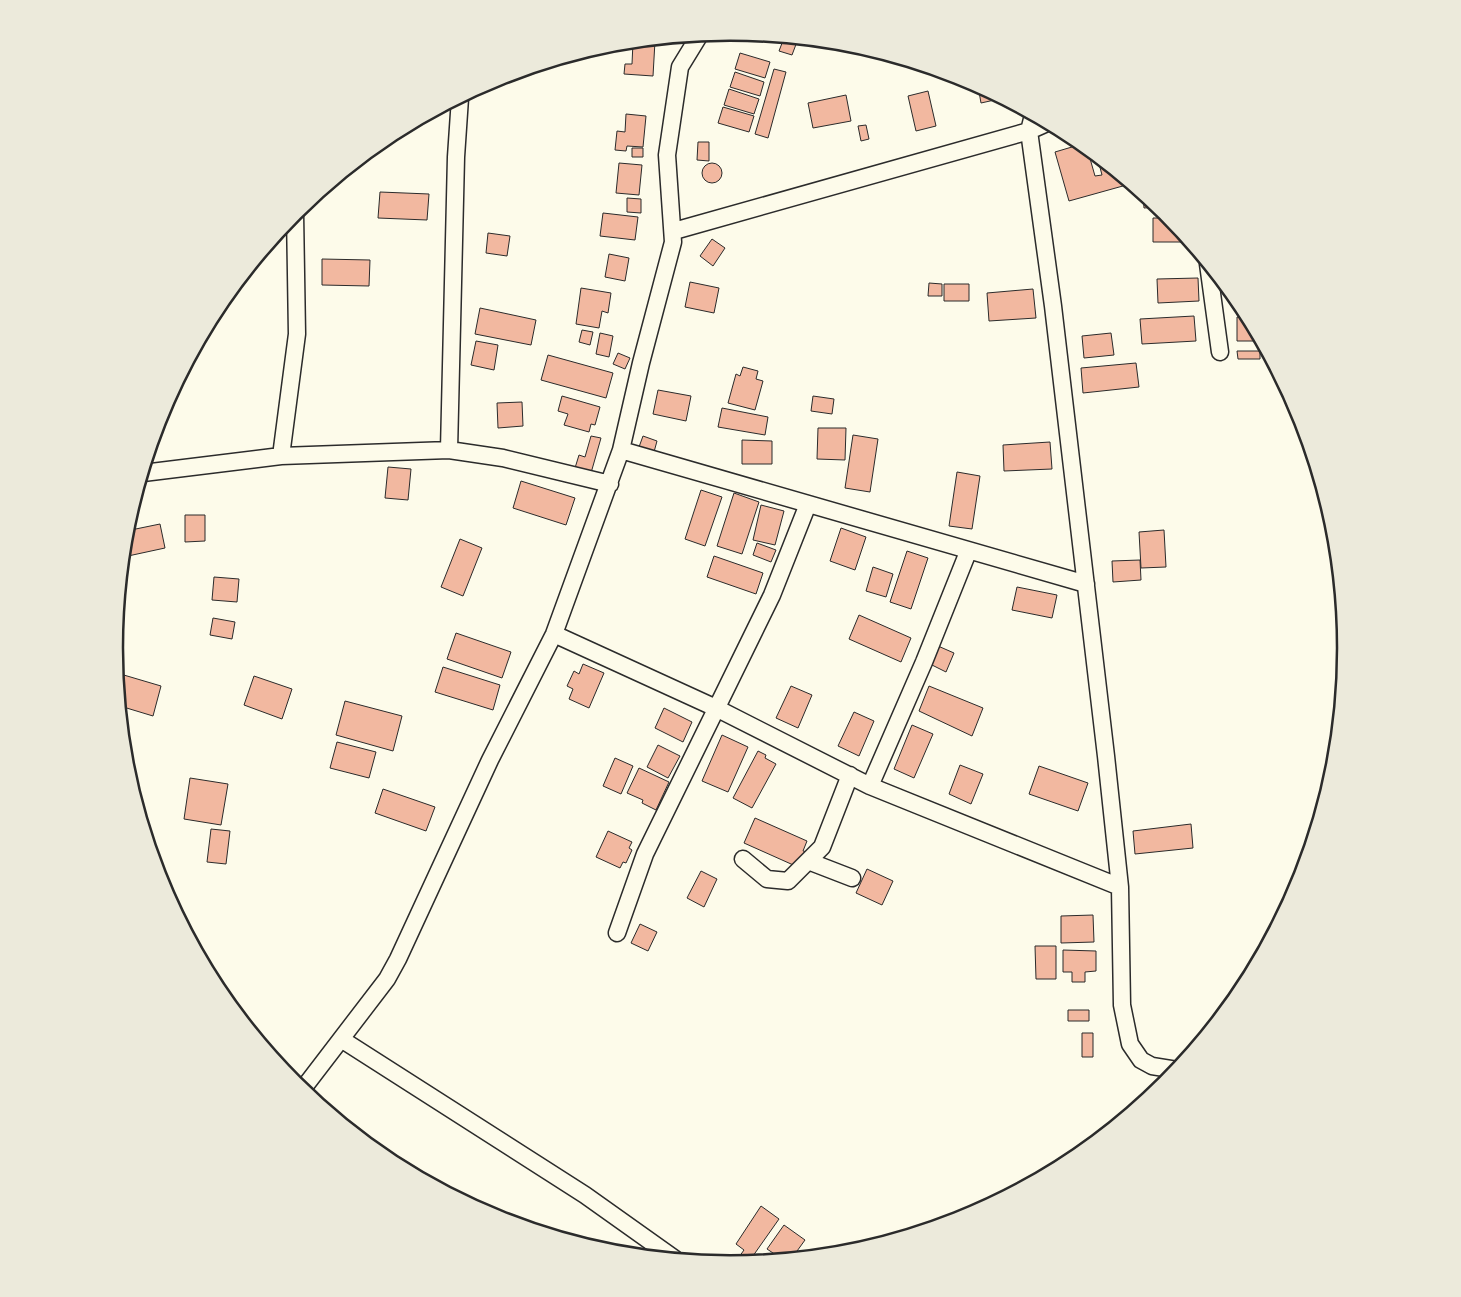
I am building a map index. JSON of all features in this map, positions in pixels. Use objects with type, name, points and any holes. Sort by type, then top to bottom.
[{"type":"street","points":[[307,1084],[387,979],[398,959],[490,760],[554,634],[610,484],[621,450],[641,363],[673,242],[674,231],[667,154],[680,67],[695,43]]},
{"type":"street","points":[[449,450],[456,157],[460,105]]},
{"type":"street","points":[[674,231],[1031,123],[1120,886],[1122,1005],[1130,1044],[1141,1060],[1152,1066],[1169,1069]]},
{"type":"street","points":[[281,456],[297,334],[295,225]]},
{"type":"street","points":[[1210,276],[1220,352]]},
{"type":"street","points":[[149,472],[281,456],[449,450],[503,458],[610,484]]},
{"type":"street","points":[[621,450],[968,552],[1086,584]]},
{"type":"street","points":[[616,932],[645,854],[718,709],[772,595],[808,504]]},
{"type":"street","points":[[870,786],[924,662],[968,552]]},
{"type":"street","points":[[554,634],[718,709],[870,786],[1120,886]]},
{"type":"street","points":[[743,859],[767,879],[788,881],[822,847],[850,775]]},
{"type":"street","points":[[808,861],[852,878]]},
{"type":"street","points":[[341,1039],[585,1194],[665,1252]]},
{"type":"building","points":[[782,44],[796,45],[792,55],[779,51]]},
{"type":"building","points":[[655,46],[653,76],[624,74],[625,64],[632,64],[633,49]]},
{"type":"building","points":[[740,53],[770,62],[765,78],[735,69]]},
{"type":"building","points":[[774,69],[786,72],[768,138],[755,134]]},
{"type":"building","points":[[735,72],[764,82],[760,96],[730,87]]},
{"type":"building","points":[[729,89],[759,99],[754,114],[724,105]]},
{"type":"building","points":[[928,91],[936,126],[916,131],[908,96]]},
{"type":"building","points":[[846,95],[851,121],[813,128],[808,103]]},
{"type":"building","points":[[980,95],[992,101],[981,103]]},
{"type":"building","points":[[723,107],[754,116],[749,132],[718,123]]},
{"type":"building","points":[[626,114],[646,116],[643,147],[627,146],[626,151],[615,150],[617,131],[625,132]]},
{"type":"building","points":[[866,125],[869,139],[861,141],[858,126]]},
{"type":"building","points":[[698,142],[709,142],[709,161],[697,160]]},
{"type":"building","points":[[1072,147],[1090,160],[1095,176],[1102,175],[1100,167],[1123,186],[1069,201],[1055,152]]},
{"type":"building","points":[[632,148],[643,148],[643,157],[632,157]]},
{"type":"building","points":[[619,163],[642,165],[639,195],[616,193]]},
{"type":"building","points":[[712,163],[719,166],[722,173],[719,180],[712,183],[705,180],[702,173],[705,166]]},
{"type":"building","points":[[380,192],[429,194],[427,220],[378,218]]},
{"type":"building","points":[[627,198],[641,199],[641,213],[627,212]]},
{"type":"building","points":[[603,213],[638,217],[635,240],[600,236]]},
{"type":"building","points":[[1153,218],[1159,218],[1181,242],[1153,242]]},
{"type":"building","points":[[488,233],[510,236],[507,256],[486,253]]},
{"type":"building","points":[[712,239],[725,248],[713,266],[700,256]]},
{"type":"building","points":[[609,254],[629,258],[625,281],[605,277]]},
{"type":"building","points":[[322,259],[370,260],[369,286],[322,285]]},
{"type":"building","points":[[1198,278],[1199,301],[1158,303],[1157,279]]},
{"type":"building","points":[[690,282],[719,288],[714,313],[685,307]]},
{"type":"building","points":[[929,283],[942,284],[942,296],[928,296]]},
{"type":"building","points":[[944,284],[969,284],[969,301],[944,301]]},
{"type":"building","points":[[581,288],[611,293],[608,313],[602,311],[599,328],[576,324]]},
{"type":"building","points":[[1033,289],[1036,318],[989,321],[987,293]]},
{"type":"building","points":[[480,308],[536,320],[531,345],[475,334]]},
{"type":"building","points":[[1194,316],[1196,341],[1142,344],[1140,319]]},
{"type":"building","points":[[1237,317],[1239,317],[1254,341],[1237,341]]},
{"type":"building","points":[[582,330],[593,332],[590,345],[579,342]]},
{"type":"building","points":[[600,333],[613,336],[609,357],[596,354]]},
{"type":"building","points":[[1111,333],[1114,355],[1084,358],[1082,336]]},
{"type":"building","points":[[476,341],[498,345],[494,370],[471,365]]},
{"type":"building","points":[[1237,351],[1260,352],[1260,359],[1238,359]]},
{"type":"building","points":[[618,353],[630,358],[625,369],[613,364]]},
{"type":"building","points":[[548,355],[613,373],[606,398],[541,380]]},
{"type":"building","points":[[1136,363],[1139,387],[1083,393],[1081,368]]},
{"type":"building","points":[[743,367],[758,371],[756,379],[763,381],[755,410],[728,403],[736,374],[740,376]]},
{"type":"building","points":[[658,390],[691,396],[686,421],[653,414]]},
{"type":"building","points":[[562,396],[600,407],[595,425],[591,424],[589,432],[564,425],[568,414],[558,411]]},
{"type":"building","points":[[813,396],[834,399],[832,414],[811,411]]},
{"type":"building","points":[[522,402],[523,426],[498,428],[497,403]]},
{"type":"building","points":[[722,408],[768,417],[765,435],[718,427]]},
{"type":"building","points":[[818,428],[846,428],[845,460],[817,459]]},
{"type":"building","points":[[853,435],[878,439],[870,492],[845,488]]},
{"type":"building","points":[[591,436],[601,438],[591,473],[575,468],[579,455],[585,457]]},
{"type":"building","points":[[643,436],[657,441],[654,452],[639,447]]},
{"type":"building","points":[[742,440],[772,441],[772,464],[742,464]]},
{"type":"building","points":[[1050,442],[1052,469],[1004,471],[1003,445]]},
{"type":"building","points":[[388,467],[411,469],[408,500],[385,498]]},
{"type":"building","points":[[957,472],[980,476],[972,529],[949,526]]},
{"type":"building","points":[[521,481],[575,498],[566,525],[513,508]]},
{"type":"building","points":[[701,490],[722,497],[705,546],[685,539]]},
{"type":"building","points":[[734,493],[759,502],[742,554],[717,546]]},
{"type":"building","points":[[761,505],[784,511],[775,545],[753,540]]},
{"type":"building","points":[[185,515],[205,515],[205,541],[185,542]]},
{"type":"building","points":[[160,524],[165,548],[130,555],[135,529]]},
{"type":"building","points":[[841,528],[866,537],[855,570],[830,561]]},
{"type":"building","points":[[1164,530],[1166,567],[1141,568],[1139,532]]},
{"type":"building","points":[[460,539],[482,548],[463,596],[441,587]]},
{"type":"building","points":[[757,543],[776,550],[771,562],[753,555]]},
{"type":"building","points":[[907,551],[928,558],[911,609],[890,602]]},
{"type":"building","points":[[714,556],[763,573],[756,594],[707,577]]},
{"type":"building","points":[[1140,560],[1141,580],[1113,582],[1112,561]]},
{"type":"building","points":[[873,567],[893,574],[886,597],[866,591]]},
{"type":"building","points":[[214,577],[239,579],[237,602],[212,600]]},
{"type":"building","points":[[1017,587],[1057,595],[1052,618],[1012,610]]},
{"type":"building","points":[[859,615],[911,638],[901,662],[849,639]]},
{"type":"building","points":[[213,618],[235,622],[232,639],[210,635]]},
{"type":"building","points":[[456,633],[511,652],[502,678],[447,659]]},
{"type":"building","points":[[938,646],[954,653],[946,672],[930,664]]},
{"type":"building","points":[[583,664],[604,673],[589,708],[569,699],[573,689],[567,686],[574,671],[579,674]]},
{"type":"building","points":[[443,667],[500,685],[493,710],[435,692]]},
{"type":"building","points":[[124,675],[161,686],[153,716],[126,708]]},
{"type":"building","points":[[254,676],[292,689],[282,719],[244,705]]},
{"type":"building","points":[[791,686],[812,695],[798,728],[776,718]]},
{"type":"building","points":[[929,686],[983,708],[972,736],[919,711]]},
{"type":"building","points":[[345,701],[402,716],[393,751],[336,735]]},
{"type":"building","points":[[664,708],[692,722],[683,742],[655,728]]},
{"type":"building","points":[[854,712],[874,721],[859,756],[838,746]]},
{"type":"building","points":[[912,725],[933,734],[914,778],[894,769]]},
{"type":"building","points":[[722,735],[748,747],[728,792],[702,781]]},
{"type":"building","points":[[337,742],[376,752],[369,778],[330,768]]},
{"type":"building","points":[[658,745],[680,756],[668,778],[647,767]]},
{"type":"building","points":[[758,751],[766,755],[765,758],[776,764],[752,808],[733,798]]},
{"type":"building","points":[[615,758],[633,766],[621,794],[603,786]]},
{"type":"building","points":[[960,765],[983,774],[971,804],[949,794]]},
{"type":"building","points":[[1039,766],[1088,783],[1078,811],[1029,794]]},
{"type":"building","points":[[639,768],[669,782],[656,810],[642,803],[643,800],[627,793]]},
{"type":"building","points":[[190,778],[228,784],[221,825],[184,819]]},
{"type":"building","points":[[383,789],[435,807],[426,831],[375,813]]},
{"type":"building","points":[[755,818],[807,841],[803,851],[807,852],[800,868],[744,843]]},
{"type":"building","points":[[1191,824],[1193,848],[1135,854],[1133,831]]},
{"type":"building","points":[[211,829],[230,831],[226,864],[207,862]]},
{"type":"building","points":[[608,831],[632,842],[629,848],[632,850],[626,863],[623,862],[620,868],[596,857]]},
{"type":"building","points":[[867,869],[893,881],[882,905],[856,893]]},
{"type":"building","points":[[701,871],[717,879],[704,907],[687,898]]},
{"type":"building","points":[[1093,915],[1094,942],[1061,943],[1061,916]]},
{"type":"building","points":[[640,924],[657,932],[648,951],[631,943]]},
{"type":"building","points":[[1035,946],[1056,946],[1056,979],[1036,979]]},
{"type":"building","points":[[1063,950],[1096,951],[1096,971],[1085,972],[1085,982],[1072,982],[1072,972],[1063,972]]},
{"type":"building","points":[[1068,1010],[1089,1010],[1089,1021],[1068,1021]]},
{"type":"building","points":[[1082,1033],[1093,1033],[1093,1057],[1082,1057]]},
{"type":"building","points":[[761,1206],[779,1219],[754,1255],[740,1255],[744,1250],[736,1244]]},
{"type":"building","points":[[784,1225],[805,1240],[796,1252],[774,1254],[767,1249]]}]
